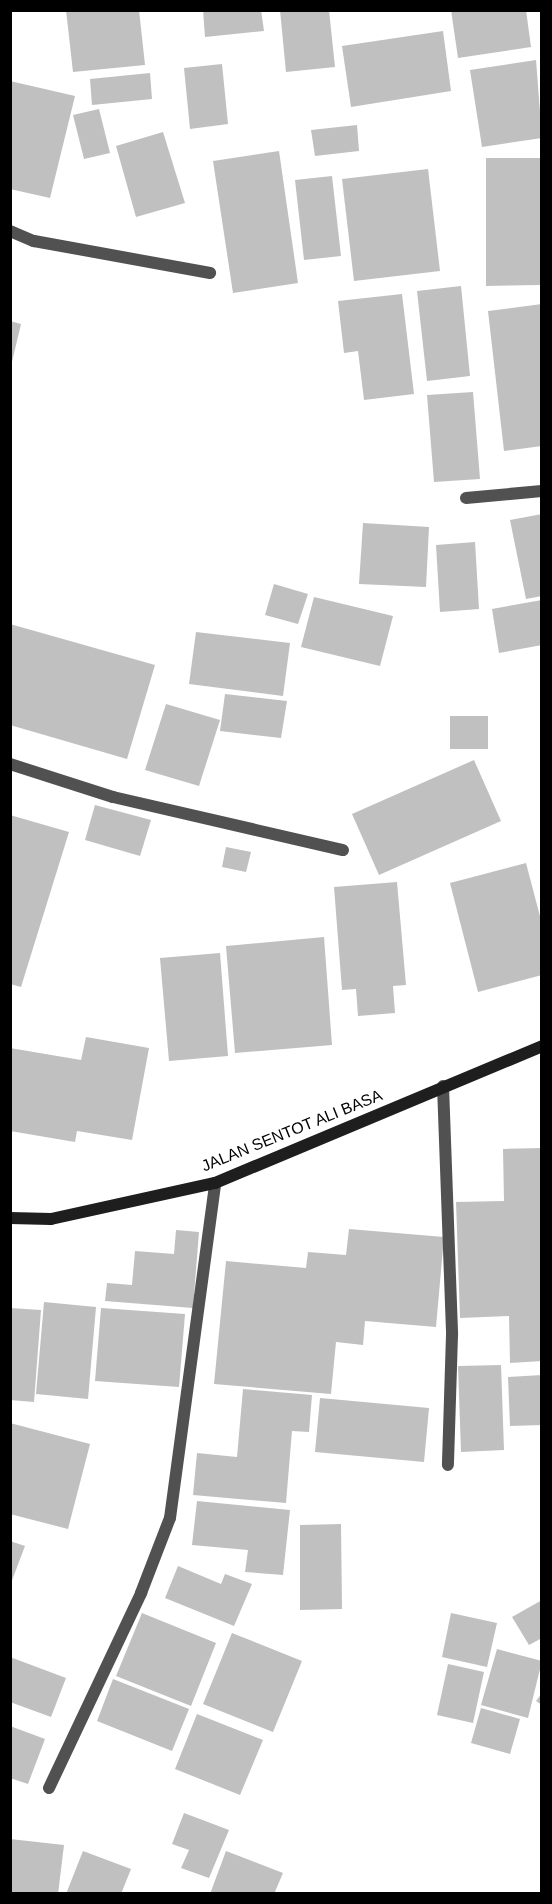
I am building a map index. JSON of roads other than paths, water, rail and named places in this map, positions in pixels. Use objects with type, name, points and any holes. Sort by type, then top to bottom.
[{"type":"main road","name":"JALAN SENTOT ALI BASA","points":[[10,1218],[51,1219],[215,1183],[542,1046]]},
{"type":"street","points":[[10,231],[34,241],[210,273]]},
{"type":"street","points":[[466,498],[542,491]]},
{"type":"street","points":[[10,764],[113,797],[343,850]]},
{"type":"street","points":[[443,1086],[452,1335],[448,1465]]},
{"type":"street","points":[[49,1788],[141,1593],[170,1518],[215,1183]]}]
